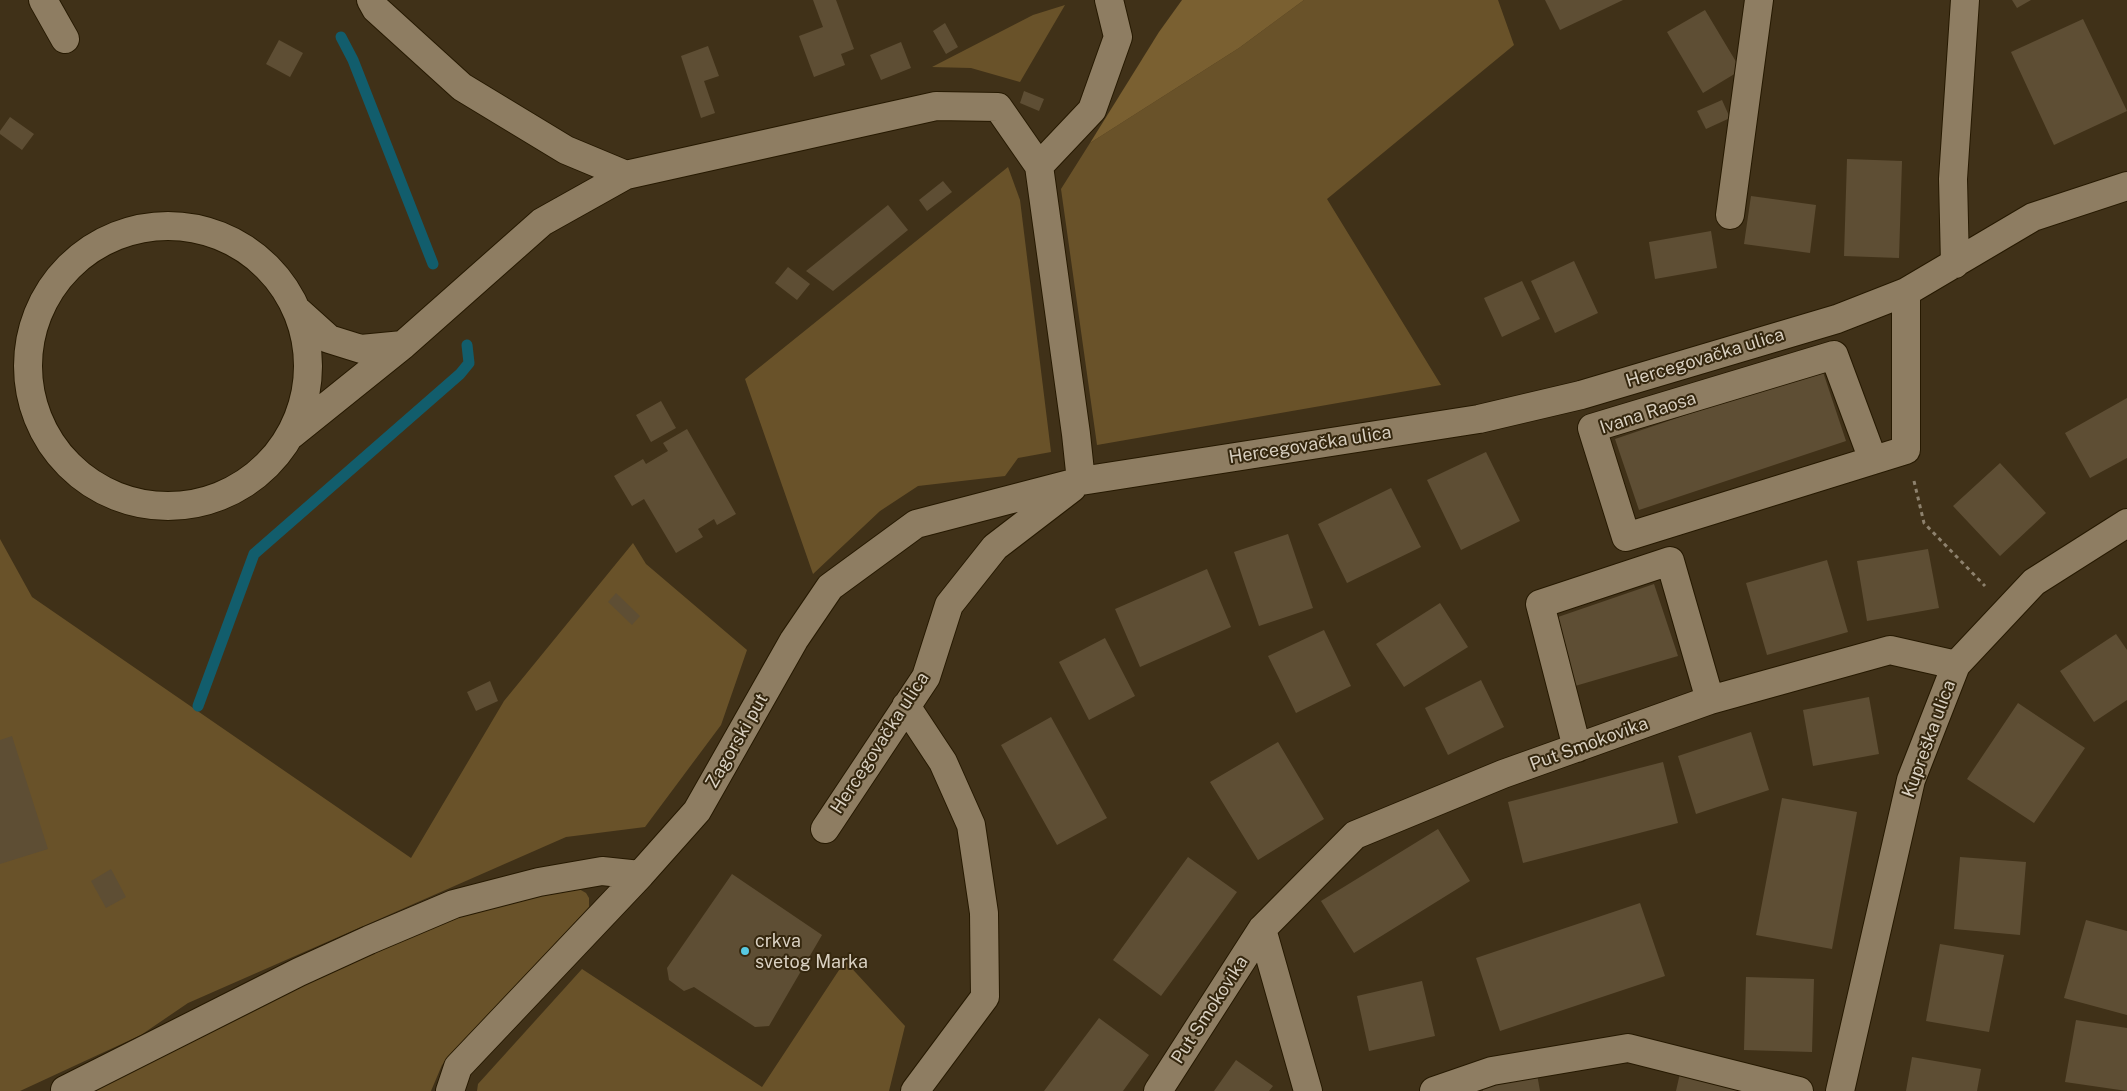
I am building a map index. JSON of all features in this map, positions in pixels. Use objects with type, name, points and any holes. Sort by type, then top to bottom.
[{"type":"street","points":[[43,0],[65,39]]},
{"type":"street","points":[[371,0],[376,9],[462,87],[566,150],[626,175]]},
{"type":"street","points":[[1039,166],[1092,110],[1118,37],[1109,0]]},
{"type":"street","points":[[1730,215],[1759,0]]},
{"type":"street","points":[[1955,264],[1953,178],[1965,0]]},
{"type":"street","points":[[403,345],[361,349],[329,339],[299,312],[274,272],[237,242],[193,227],[146,227],[101,242],[64,271],[38,311],[27,357],[32,404],[51,446],[84,480],[126,501],[173,507],[219,497],[260,473],[290,436],[403,345],[542,222],[626,175],[936,106],[998,107],[1039,166],[1081,481]]},
{"type":"street","name":"Hercegovačka ulica","points":[[825,829],[926,677],[949,605],[995,547],[1081,481],[1479,418],[1572,398],[1837,319],[1906,292],[2033,217],[2127,186]]},
{"type":"street","points":[[1906,292],[1906,450]]},
{"type":"street","points":[[290,436],[306,397],[309,354],[299,312]]},
{"type":"street","name":"Ivana Raosa","points":[[1873,460],[1834,355],[1592,428],[1626,537],[1906,450]]},
{"type":"street","name":"Zagorski put","points":[[450,1091],[458,1067],[640,875],[697,811],[794,640],[830,587],[916,524],[1081,481]]},
{"type":"street","name":"Kupreška ulica","points":[[1840,1091],[1911,780],[1956,665],[2034,582],[2127,523]]},
{"type":"street","points":[[1577,748],[1540,604],[1670,561],[1710,700]]},
{"type":"street","name":"Put Smokovika","points":[[1158,1091],[1262,929],[1355,835],[1503,774],[1710,700],[1890,650],[1956,665]]},
{"type":"street","points":[[906,706],[943,762],[971,825],[984,913],[985,997],[915,1091]]},
{"type":"street","points":[[65,1090],[299,972],[454,904],[539,882],[602,871],[640,875]]},
{"type":"street","name":"Put Smokovika","points":[[1262,929],[1308,1091]]},
{"type":"street","points":[[1434,1091],[1492,1071],[1628,1048],[1800,1091]]},
{"type":"path","points":[[1906,450],[1924,524],[2008,610]]},
{"type":"shaded area","points":[[1182,0],[1304,0],[1239,48],[1090,143],[1159,32]]},
{"type":"shaded area","points":[[1304,0],[1498,0],[1514,45],[1327,199],[1441,385],[1097,445],[1061,189],[1090,143],[1239,48]]},
{"type":"shaded area","points":[[1065,5],[1020,82],[971,68],[932,67],[1033,15]]},
{"type":"shaded area","points":[[1008,167],[1020,200],[1051,452],[1018,458],[1005,476],[918,486],[880,511],[813,574],[745,379]]},
{"type":"shaded area","points":[[0,539],[32,597],[411,858],[504,701],[633,543],[646,564],[747,650],[721,725],[645,827],[566,837],[188,1003],[141,1035],[20,1091],[0,1091]]},
{"type":"shaded area","points":[[579,889],[586,893],[589,898],[589,907],[442,1065],[431,1091],[86,1091],[278,994],[444,918],[547,890]]},
{"type":"shaded area","points":[[845,961],[905,1026],[889,1091],[477,1091],[478,1084],[582,969],[762,1087]]},
{"type":"building","points":[[813,0],[836,0],[854,49],[841,54],[845,65],[814,77],[799,36],[823,27]]},
{"type":"building","points":[[1545,0],[1623,0],[1560,30]]},
{"type":"building","points":[[2012,0],[2031,0],[2017,8]]},
{"type":"building","points":[[1705,10],[1741,70],[1703,93],[1667,32]]},
{"type":"building","points":[[2083,19],[2127,111],[2054,145],[2011,52]]},
{"type":"building","points":[[945,23],[958,47],[946,54],[933,31]]},
{"type":"building","points":[[279,40],[303,53],[290,77],[266,64]]},
{"type":"building","points":[[901,42],[911,68],[881,80],[870,55]]},
{"type":"building","points":[[708,46],[719,76],[704,81],[715,113],[701,118],[681,56]]},
{"type":"building","points":[[1024,91],[1044,99],[1039,111],[1020,103]]},
{"type":"building","points":[[1722,100],[1730,118],[1706,129],[1697,111]]},
{"type":"building","points":[[10,117],[34,134],[22,150],[0,134],[0,131]]},
{"type":"building","points":[[1847,159],[1902,161],[1899,258],[1844,256]]},
{"type":"building","points":[[943,181],[952,192],[927,211],[919,200]]},
{"type":"building","points":[[1751,196],[1816,205],[1810,253],[1744,244]]},
{"type":"building","points":[[888,205],[908,230],[833,291],[806,271]]},
{"type":"building","points":[[1711,231],[1717,268],[1655,279],[1649,242]]},
{"type":"building","points":[[1574,261],[1598,313],[1555,333],[1531,281]]},
{"type":"building","points":[[788,267],[810,284],[797,300],[775,283]]},
{"type":"building","points":[[1522,281],[1540,319],[1502,337],[1484,298]]},
{"type":"building","points":[[1822,369],[1846,441],[1639,510],[1615,439]]},
{"type":"building","points":[[2127,398],[2127,458],[2090,478],[2065,433]]},
{"type":"building","points":[[661,401],[676,428],[651,442],[636,415]]},
{"type":"building","points":[[687,429],[736,514],[717,525],[714,519],[698,529],[703,537],[676,553],[644,499],[632,506],[614,476],[643,459],[646,464],[668,451],[663,443]]},
{"type":"building","points":[[1486,452],[1520,521],[1461,550],[1427,480]]},
{"type":"building","points":[[2000,463],[2046,513],[2000,556],[1953,506]]},
{"type":"building","points":[[1391,488],[1421,547],[1347,583],[1318,524]]},
{"type":"building","points":[[1288,534],[1313,608],[1259,626],[1234,552]]},
{"type":"building","points":[[1928,549],[1939,608],[1867,621],[1857,561]]},
{"type":"building","points":[[1827,560],[1848,632],[1767,655],[1746,583]]},
{"type":"building","points":[[1207,569],[1231,627],[1140,667],[1115,609]]},
{"type":"building","points":[[1654,584],[1678,656],[1575,686],[1558,617]]},
{"type":"building","points":[[616,593],[640,616],[632,625],[608,602]]},
{"type":"building","points":[[1440,603],[1468,647],[1404,687],[1376,644]]},
{"type":"building","points":[[1324,630],[1351,686],[1296,713],[1268,656]]},
{"type":"building","points":[[2116,634],[2127,650],[2127,700],[2094,722],[2060,671]]},
{"type":"building","points":[[1105,638],[1135,696],[1089,720],[1059,662]]},
{"type":"building","points":[[1481,680],[1504,727],[1448,755],[1425,708]]},
{"type":"building","points":[[490,681],[498,701],[476,711],[467,692]]},
{"type":"building","points":[[1869,697],[1879,754],[1813,766],[1803,710]]},
{"type":"building","points":[[2018,703],[2085,748],[2034,823],[1967,779]]},
{"type":"building","points":[[1051,717],[1107,818],[1057,845],[1001,745]]},
{"type":"building","points":[[1751,732],[1769,790],[1696,814],[1678,756]]},
{"type":"building","points":[[12,736],[48,849],[0,864],[0,740]]},
{"type":"building","points":[[1278,742],[1324,819],[1258,860],[1210,782]]},
{"type":"building","points":[[1663,762],[1678,823],[1523,863],[1508,802]]},
{"type":"building","points":[[1782,798],[1857,812],[1832,949],[1756,935]]},
{"type":"building","points":[[1438,829],[1470,881],[1354,953],[1321,901]]},
{"type":"building","points":[[1188,857],[1237,892],[1161,996],[1113,960]]},
{"type":"building","points":[[1960,857],[2026,862],[2020,935],[1954,929]]},
{"type":"building","points":[[111,869],[126,897],[106,908],[91,881]]},
{"type":"building","name":"crkva svetog Marka","points":[[732,874],[822,935],[769,1026],[755,1027],[694,987],[684,991],[669,980],[667,968]]},
{"type":"building","points":[[1640,903],[1665,976],[1500,1031],[1476,958]]},
{"type":"building","points":[[2086,920],[2127,931],[2127,1015],[2064,998]]},
{"type":"building","points":[[1940,944],[2004,955],[1989,1032],[1926,1021]]},
{"type":"building","points":[[1746,977],[1814,979],[1812,1052],[1744,1050]]},
{"type":"building","points":[[1422,981],[1435,1036],[1369,1051],[1357,996]]},
{"type":"building","points":[[1099,1018],[1149,1055],[1123,1091],[1044,1091]]},
{"type":"building","points":[[2076,1020],[2127,1028],[2127,1091],[2065,1082]]},
{"type":"building","points":[[1912,1057],[1981,1069],[1977,1091],[1906,1091]]},
{"type":"building","points":[[1236,1060],[1273,1086],[1269,1091],[1214,1091]]},
{"type":"building","points":[[1681,1069],[1772,1091],[1676,1091]]},
{"type":"building","points":[[1537,1074],[1540,1091],[1483,1091],[1482,1085]]},
{"type":"waterway","points":[[341,37],[353,60],[433,264]]},
{"type":"waterway","points":[[198,706],[254,554],[460,374],[469,363],[467,345]]},
{"type":"place","name":"crkva svetog Marka","points":[[745,951]]}]
